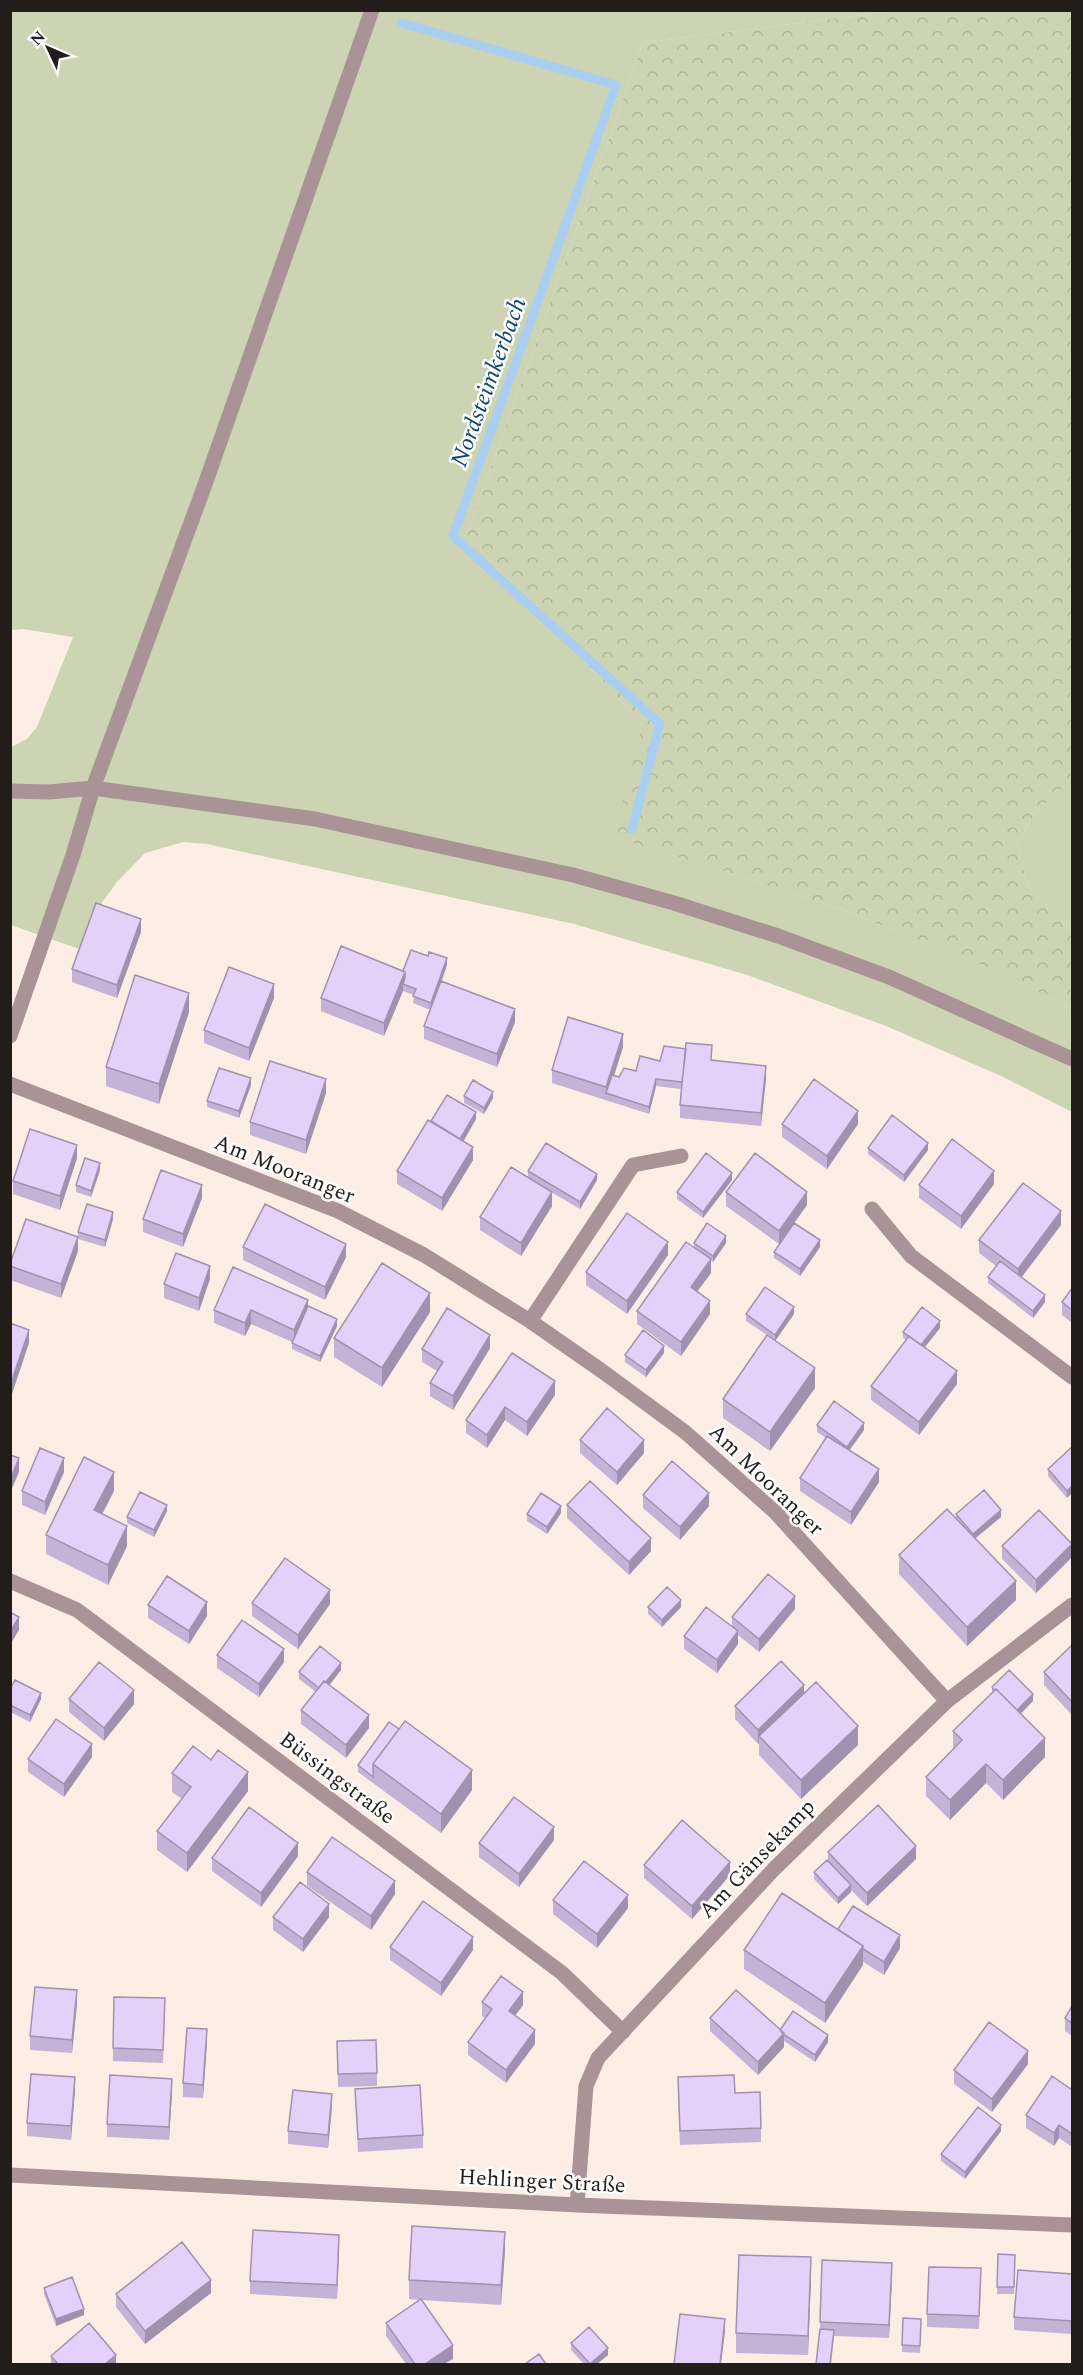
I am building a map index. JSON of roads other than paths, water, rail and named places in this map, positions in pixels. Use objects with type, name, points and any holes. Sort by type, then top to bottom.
[{"type":"street","points":[[10,1036],[74,855],[93,788],[203,490],[372,10]]},
{"type":"street","points":[[10,791],[49,792],[93,788],[315,819],[573,875],[674,903],[778,936],[889,976],[1072,1059]]},
{"type":"street","name":"Am Mooranger","points":[[10,1084],[338,1211],[424,1255],[530,1321],[685,1432],[775,1512],[946,1701]]},
{"type":"street","points":[[530,1321],[633,1165],[681,1156]]},
{"type":"street","points":[[872,1209],[911,1256],[1072,1377]]},
{"type":"street","name":"Büssingstraße","points":[[10,1581],[77,1610],[562,1973],[623,2032]]},
{"type":"street","name":"Am Gänsekamp","points":[[577,2205],[586,2086],[598,2058],[774,1869],[946,1701],[1072,1605]]},
{"type":"street","name":"Hehlinger Straße","points":[[10,2175],[577,2205],[1072,2225]]},
{"type":"waterway","name":"Nordsteimkerbach","points":[[402,23],[616,85],[453,536],[660,724],[632,829]]}]
